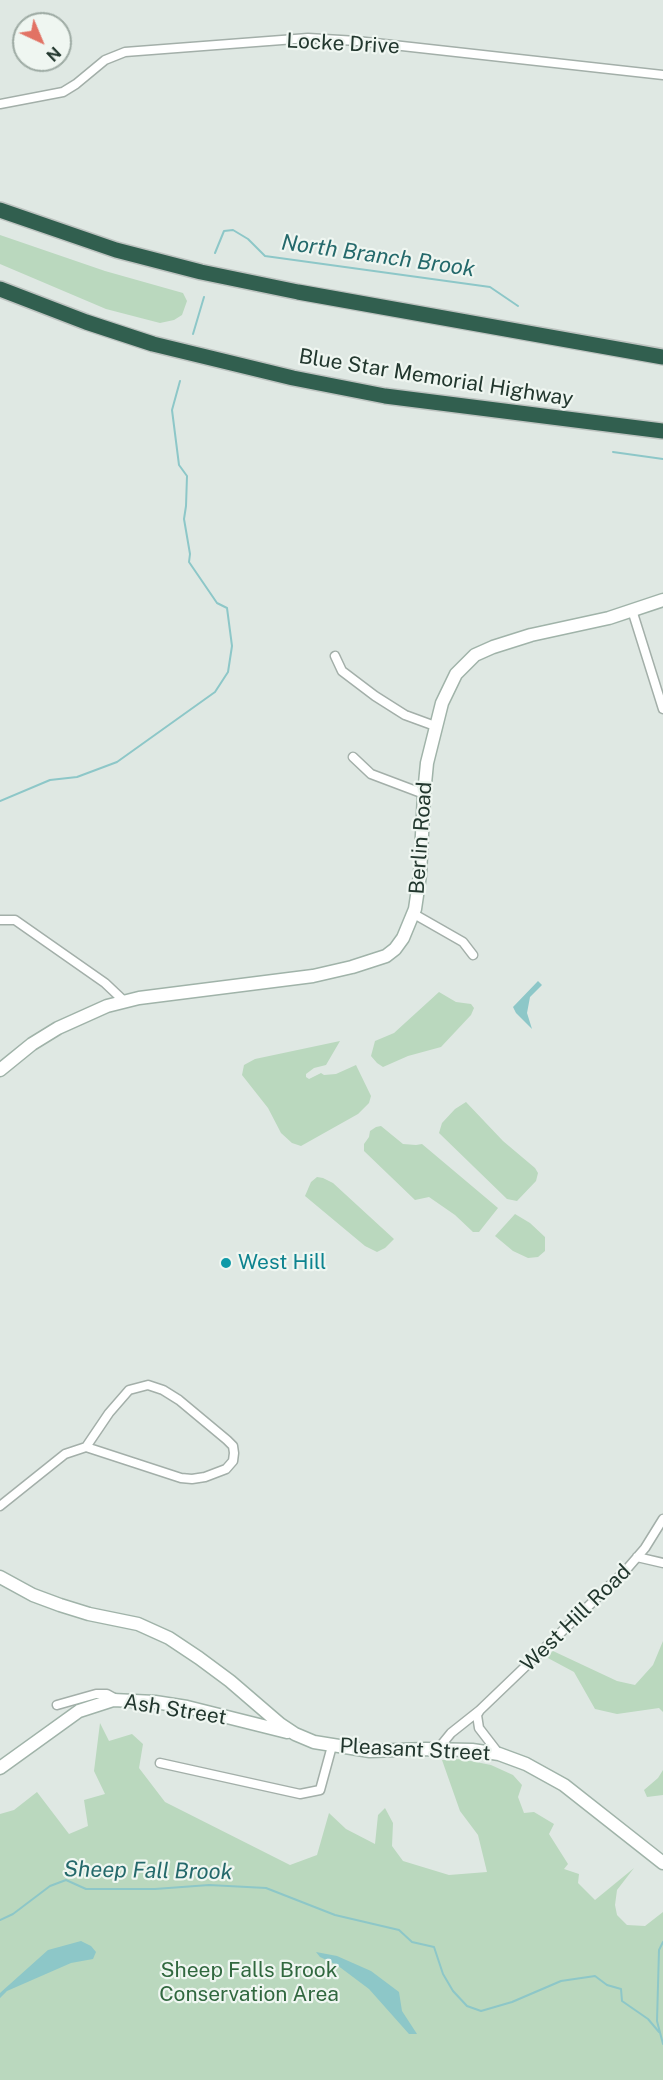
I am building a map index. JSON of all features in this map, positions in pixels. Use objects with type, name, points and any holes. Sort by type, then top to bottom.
[{"type":"highway","points":[[0,210],[116,250],[223,277],[663,357]]},
{"type":"highway","name":"Blue Star Memorial Highway","points":[[0,289],[86,322],[153,344],[293,378],[385,396],[663,431]]},
{"type":"street","name":"Locke Drive","points":[[0,104],[63,92],[105,60],[125,52],[308,38],[357,41],[663,75]]},
{"type":"street","name":"Berlin Road","points":[[0,1070],[58,1028],[97,1010],[124,1001],[314,976],[377,960],[395,949],[407,931],[414,914],[420,875],[424,794],[435,726],[451,683],[462,667],[475,655],[522,638],[590,623],[663,600]]},
{"type":"street","points":[[632,610],[663,709]]},
{"type":"street","points":[[335,656],[342,671],[375,696],[405,715],[435,726]]},
{"type":"street","points":[[354,757],[371,774],[424,794]]},
{"type":"street","points":[[414,914],[463,942],[473,956]]},
{"type":"street","points":[[0,920],[15,920],[105,983],[124,1001]]},
{"type":"street","points":[[0,1506],[65,1454],[86,1447],[181,1478],[198,1478],[226,1469],[233,1461],[234,1453],[233,1446],[227,1440],[179,1400],[163,1390],[148,1385],[129,1390],[109,1413],[86,1447]]},
{"type":"street","name":"West Hill Road","points":[[438,1749],[451,1733],[480,1710],[637,1557],[663,1519]]},
{"type":"street","points":[[637,1557],[663,1563]]},
{"type":"street","name":"Pleasant Street","points":[[0,1577],[60,1605],[138,1624],[160,1634],[200,1658],[280,1725],[314,1742],[370,1752],[472,1750],[499,1754],[526,1764],[564,1785],[663,1863]]},
{"type":"street","points":[[57,1705],[96,1694],[108,1694],[118,1700]]},
{"type":"street","name":"Ash Street","points":[[0,1767],[79,1712],[118,1700],[176,1706],[295,1734]]},
{"type":"street","points":[[239,1720],[252,1702]]},
{"type":"street","points":[[480,1710],[477,1715],[479,1728],[499,1754]]},
{"type":"street","points":[[160,1763],[300,1794],[320,1790],[332,1746]]},
{"type":"green space","points":[[0,235],[105,271],[183,293],[187,301],[182,315],[174,320],[160,323],[106,309],[0,264]]},
{"type":"green space","points":[[439,992],[456,1002],[471,1004],[474,1008],[471,1015],[441,1047],[408,1056],[383,1067],[377,1063],[371,1056],[375,1041],[394,1033]]},
{"type":"green space","points":[[340,1041],[326,1065],[314,1068],[306,1074],[306,1077],[309,1079],[321,1073],[336,1074],[356,1065],[371,1096],[369,1103],[358,1114],[301,1146],[292,1143],[281,1133],[268,1108],[242,1075],[244,1065],[255,1059]]},
{"type":"green space","points":[[466,1102],[538,1173],[536,1181],[517,1201],[507,1199],[439,1133],[442,1123],[455,1109]]},
{"type":"green space","points":[[381,1126],[403,1144],[422,1144],[498,1208],[479,1232],[473,1232],[455,1215],[429,1197],[415,1200],[364,1151],[364,1144],[370,1131]]},
{"type":"green space","points":[[317,1177],[333,1183],[394,1239],[377,1252],[365,1246],[305,1196],[311,1182]]},
{"type":"green space","points":[[515,1214],[530,1223],[545,1237],[545,1251],[538,1257],[528,1258],[513,1251],[495,1236]]},
{"type":"green space","points":[[663,1641],[663,1712],[659,1708],[617,1714],[595,1709],[574,1672],[546,1657],[553,1651],[617,1681],[635,1685],[653,1665]]},
{"type":"green space","name":"Sheep Falls Brook Conservation Area","points":[[100,1723],[109,1741],[132,1734],[143,1744],[139,1768],[165,1802],[290,1865],[317,1855],[329,1813],[346,1829],[375,1844],[378,1815],[385,1808],[393,1823],[392,1846],[403,1861],[449,1875],[487,1872],[478,1835],[460,1811],[442,1760],[461,1759],[491,1765],[513,1775],[522,1785],[518,1797],[524,1813],[534,1812],[554,1824],[549,1834],[568,1864],[564,1869],[579,1874],[578,1883],[595,1900],[634,1868],[617,1890],[615,1905],[617,1915],[627,1925],[645,1926],[663,1912],[663,2080],[0,2080],[0,1814],[14,1810],[37,1792],[69,1834],[88,1826],[84,1800],[105,1794],[94,1771]]},
{"type":"green space","points":[[663,1770],[663,1795],[647,1797],[644,1790],[658,1778]]},
{"type":"water","points":[[538,981],[542,985],[530,997],[527,1013],[532,1029],[513,1007]]},
{"type":"water","points":[[81,1941],[91,1946],[96,1952],[93,1959],[71,1963],[7,1991],[0,1998],[0,1993],[48,1950]]},
{"type":"water","points":[[316,1952],[337,1956],[371,1971],[399,1992],[402,2011],[417,2034],[409,2034],[369,1989],[337,1965],[320,1957]]},
{"type":"waterway","name":"North Branch Brook","points":[[215,253],[224,231],[233,230],[248,239],[265,256],[490,287],[518,306]]},
{"type":"waterway","name":"North Branch Brook","points":[[193,334],[204,297]]},
{"type":"waterway","name":"North Branch Brook","points":[[0,801],[50,780],[77,777],[117,762],[215,692],[228,672],[232,646],[227,608],[217,603],[189,562],[190,554],[184,519],[187,476],[179,465],[172,410],[180,381]]},
{"type":"waterway","name":"North Branch Brook","points":[[613,452],[663,459]]},
{"type":"waterway","name":"Sheep Fall Brook","points":[[0,1920],[13,1914],[50,1886],[66,1880],[86,1889],[155,1889],[209,1885],[266,1888],[335,1915],[399,1930],[412,1942],[434,1947],[443,1974],[453,1991],[467,2006],[481,2011],[512,2002],[561,1981],[595,1976],[607,1985],[621,1989],[622,2001],[648,2019],[659,2032]]},
{"type":"waterway","points":[[663,1942],[659,1950],[657,2021],[663,2044]]},
{"type":"place","name":"West Hill","points":[[226,1263]]}]
